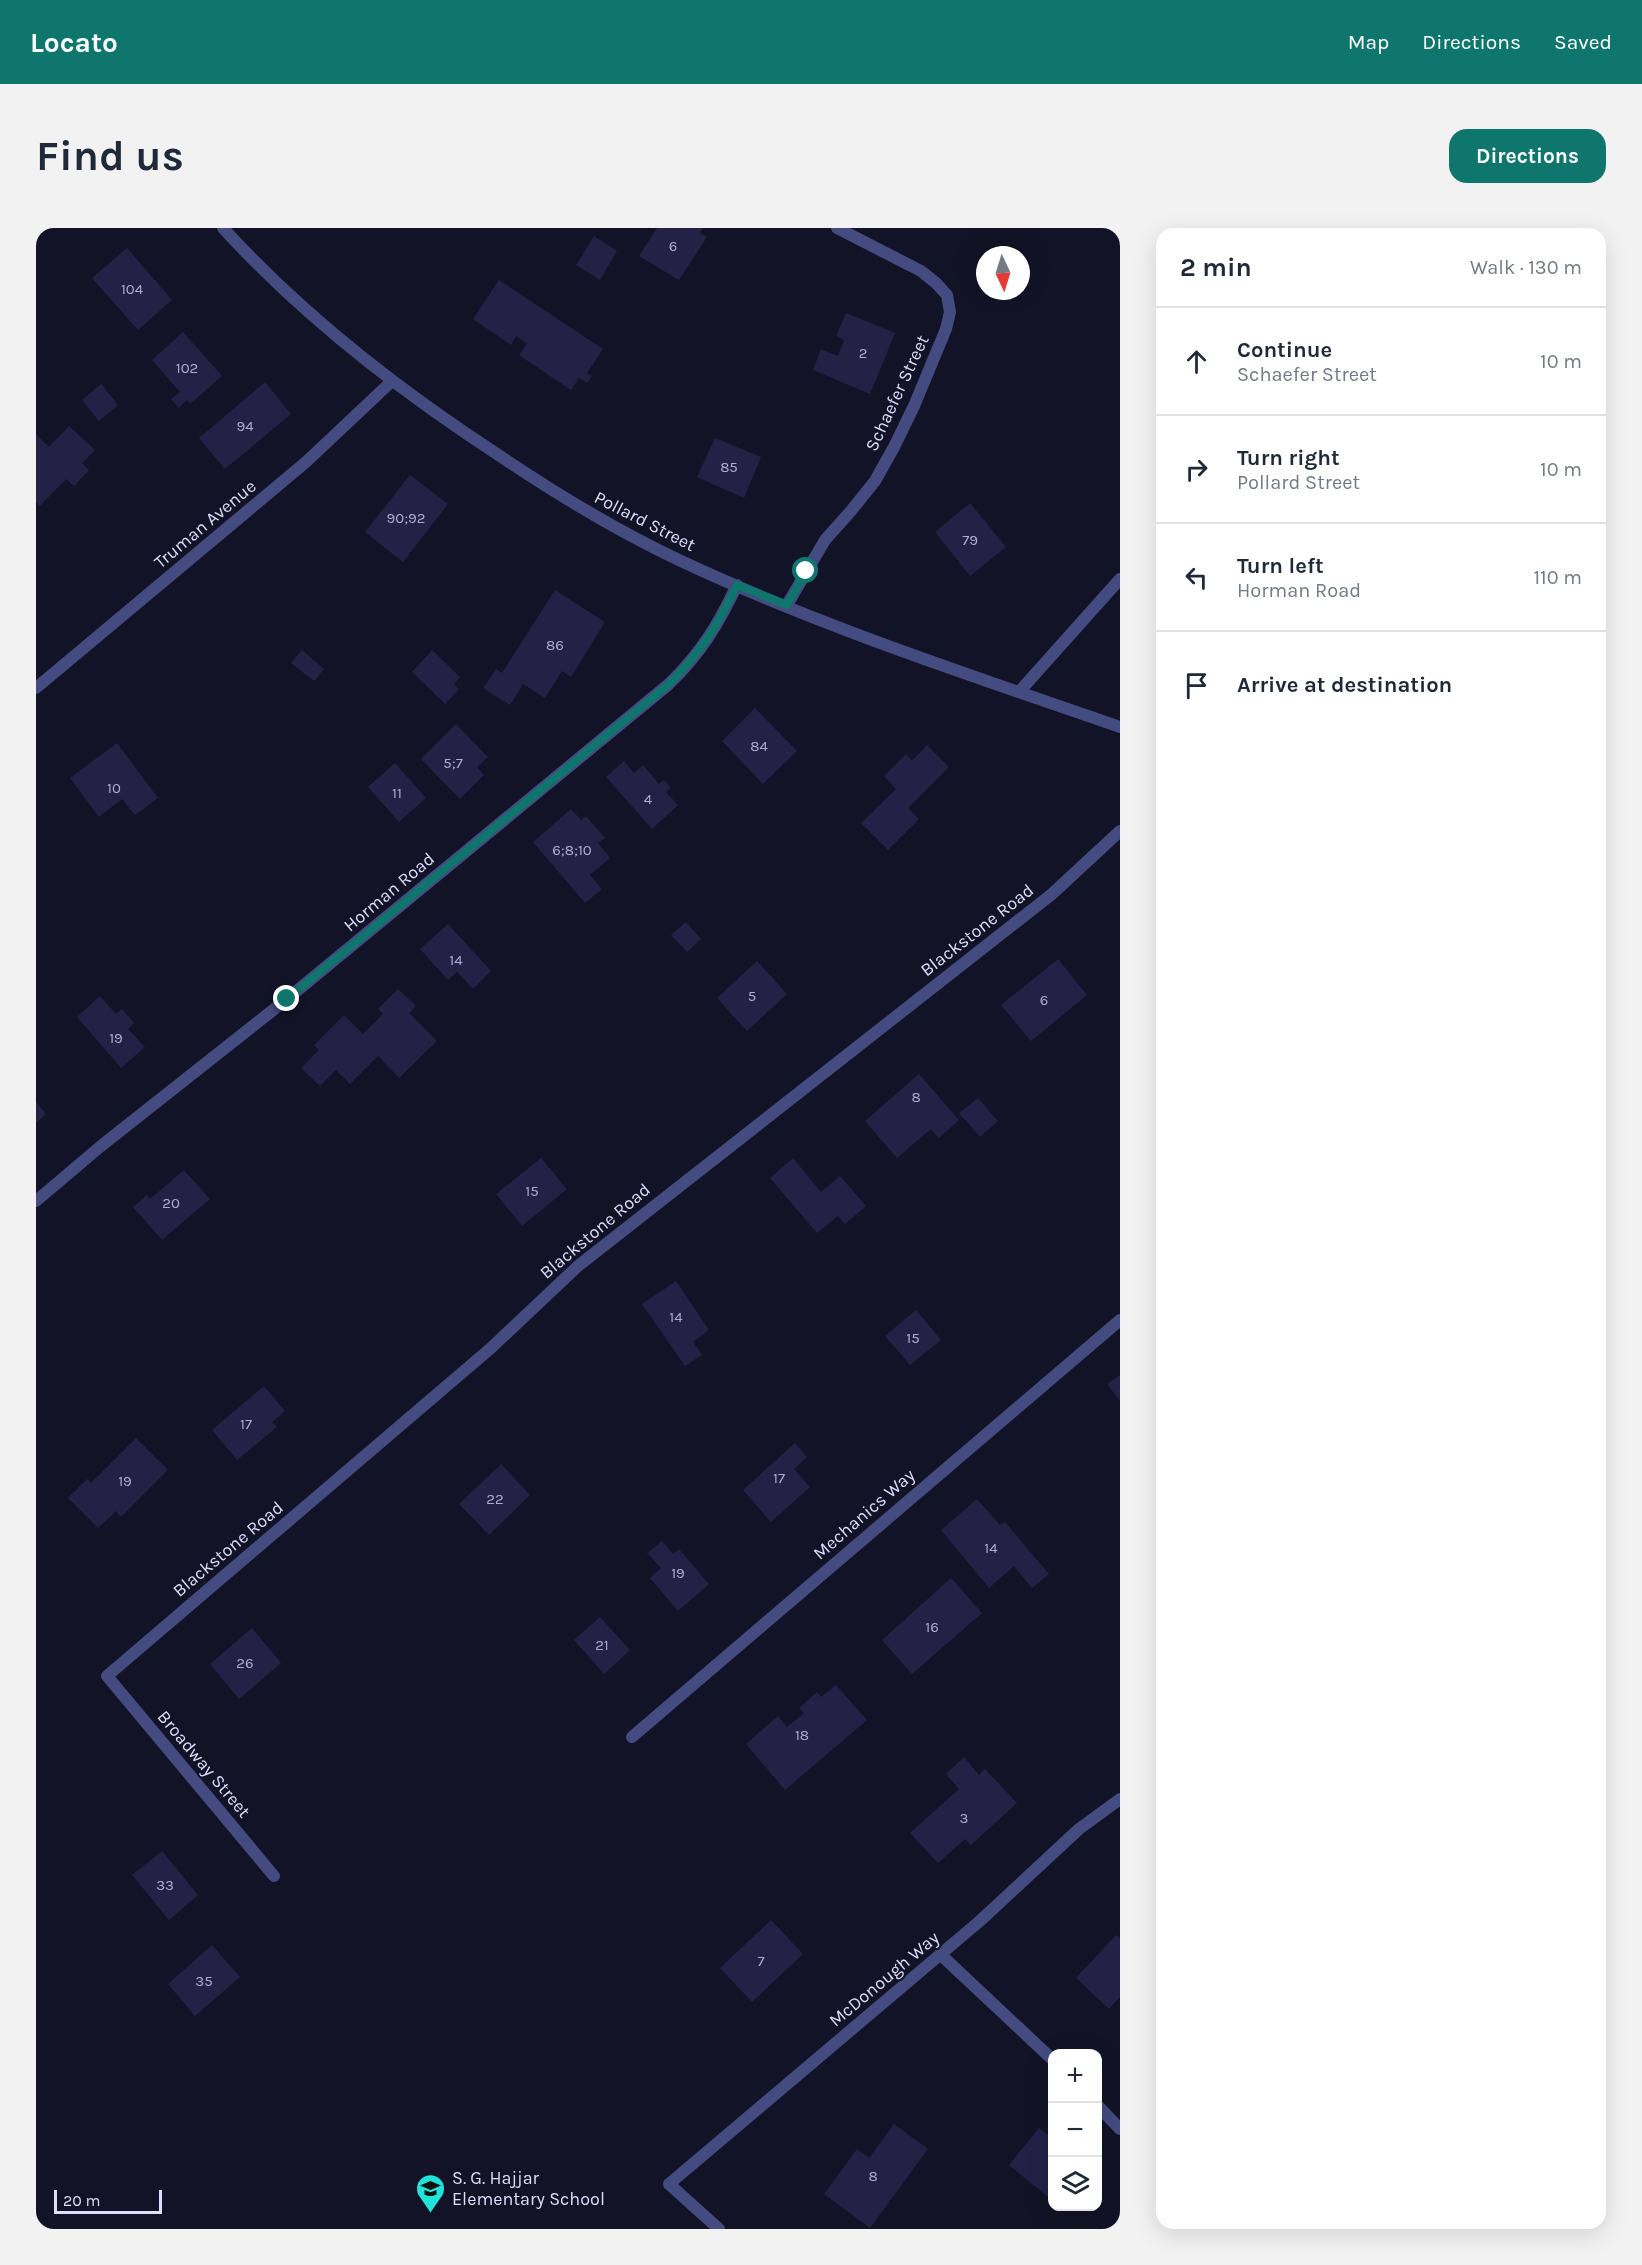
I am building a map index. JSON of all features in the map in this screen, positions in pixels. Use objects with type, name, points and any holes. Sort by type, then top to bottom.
[{"type":"street","name":"Pollard Street","points":[[223,228],[286,291],[392,381],[458,428],[578,507],[681,561],[841,628],[1120,727]]},
{"type":"street","name":"Schaefer Street","points":[[787,605],[825,540],[875,481],[894,447],[946,329],[950,312],[947,296],[921,271],[837,228]]},
{"type":"street","name":"Truman Avenue","points":[[36,688],[306,462],[392,381]]},
{"type":"street","points":[[1018,692],[1120,579]]},
{"type":"street","name":"Horman Road","points":[[36,1201],[101,1146],[287,999],[669,684],[708,640],[737,585]]},
{"type":"street","name":"Blackstone Road","points":[[107,1676],[491,1348],[578,1266],[1052,894],[1120,831]]},
{"type":"street","name":"Mechanics Way","points":[[632,1737],[1120,1320]]},
{"type":"street","name":"Broadway Street","points":[[107,1676],[274,1876]]},
{"type":"street","name":"McDonough Way","points":[[719,2229],[669,2184],[940,1954],[1079,1829],[1120,1799]]},
{"type":"street","points":[[940,1954],[1048,2055]]},
{"type":"street","points":[[1102,2110],[1120,2128]]},
{"type":"building","points":[[657,228],[703,228],[700,233],[707,237],[679,280],[639,256]]},
{"type":"building","points":[[594,236],[617,251],[600,280],[576,265]]},
{"type":"building","points":[[127,248],[172,300],[138,330],[92,278]]},
{"type":"building","points":[[499,280],[603,349],[587,373],[592,376],[587,383],[579,378],[571,390],[519,355],[527,344],[516,336],[511,345],[473,319]]},
{"type":"building","points":[[846,313],[895,333],[870,394],[813,370],[821,349],[838,356],[844,340],[836,336]]},
{"type":"building","points":[[183,332],[222,376],[190,404],[187,400],[179,408],[171,399],[180,392],[152,360]]},
{"type":"building","points":[[265,382],[291,414],[225,469],[199,438]]},
{"type":"building","points":[[101,384],[118,405],[99,421],[82,400]]},
{"type":"building","points":[[69,426],[95,450],[82,463],[89,470],[74,486],[66,479],[40,506],[36,502],[36,434],[49,447]]},
{"type":"building","points":[[715,438],[761,457],[744,498],[697,477]]},
{"type":"building","points":[[410,475],[448,504],[403,562],[365,532]]},
{"type":"building","points":[[970,503],[1006,547],[970,576],[935,532]]},
{"type":"building","points":[[555,590],[605,622],[571,677],[562,671],[545,698],[523,684],[510,705],[483,688],[496,669],[502,673]]},
{"type":"building","points":[[302,650],[324,669],[314,681],[291,663]]},
{"type":"building","points":[[432,650],[460,677],[454,684],[459,689],[445,704],[412,672]]},
{"type":"building","points":[[755,708],[797,751],[763,784],[722,741]]},
{"type":"building","points":[[456,724],[488,757],[477,767],[484,775],[460,799],[421,759]]},
{"type":"building","points":[[117,743],[158,798],[135,815],[122,799],[99,817],[70,778]]},
{"type":"building","points":[[927,745],[949,767],[908,808],[919,819],[888,850],[861,823],[896,789],[884,776],[906,754],[912,761]]},
{"type":"building","points":[[624,761],[634,773],[643,765],[659,784],[664,780],[671,788],[666,792],[678,805],[652,829],[606,777]]},
{"type":"building","points":[[395,763],[426,798],[399,822],[368,787]]},
{"type":"building","points":[[571,809],[581,820],[586,816],[605,838],[598,843],[610,858],[590,875],[602,889],[585,903],[533,842]]},
{"type":"building","points":[[686,922],[701,939],[687,952],[671,935]]},
{"type":"building","points":[[448,924],[491,971],[473,989],[457,972],[448,980],[420,949]]},
{"type":"building","points":[[1058,959],[1087,995],[1031,1041],[1001,1005]]},
{"type":"building","points":[[757,961],[787,994],[747,1031],[717,998]]},
{"type":"building","points":[[398,989],[416,1006],[409,1013],[437,1041],[399,1078],[378,1056],[350,1084],[336,1070],[320,1086],[301,1068],[319,1050],[314,1045],[344,1015],[363,1034],[383,1014],[378,1009]]},
{"type":"building","points":[[100,996],[116,1014],[122,1009],[134,1023],[128,1029],[145,1047],[121,1068],[77,1017]]},
{"type":"building","points":[[919,1074],[959,1120],[939,1138],[931,1129],[897,1158],[865,1121]]},
{"type":"building","points":[[978,1098],[998,1121],[980,1137],[959,1113]]},
{"type":"building","points":[[36,1102],[46,1114],[36,1123]]},
{"type":"building","points":[[541,1158],[567,1189],[522,1226],[496,1194]]},
{"type":"building","points":[[793,1158],[821,1192],[840,1176],[866,1206],[845,1224],[838,1216],[817,1233],[770,1178]]},
{"type":"building","points":[[184,1170],[210,1199],[162,1240],[133,1207],[147,1195],[150,1199]]},
{"type":"building","points":[[676,1281],[709,1330],[693,1342],[702,1355],[685,1366],[642,1304]]},
{"type":"building","points":[[916,1310],[941,1340],[910,1365],[885,1336]]},
{"type":"building","points":[[1120,1375],[1120,1401],[1107,1384]]},
{"type":"building","points":[[264,1386],[285,1411],[272,1422],[277,1427],[237,1460],[212,1430]]},
{"type":"building","points":[[136,1438],[168,1470],[121,1517],[116,1511],[98,1528],[68,1498],[87,1479],[91,1483]]},
{"type":"building","points":[[795,1443],[807,1457],[794,1469],[810,1487],[771,1522],[743,1490]]},
{"type":"building","points":[[501,1464],[530,1495],[489,1535],[459,1504]]},
{"type":"building","points":[[977,1499],[1000,1525],[1005,1522],[1049,1574],[1032,1588],[1014,1566],[989,1588],[941,1530]]},
{"type":"building","points":[[662,1541],[673,1554],[679,1549],[709,1584],[678,1611],[650,1578],[661,1568],[647,1553]]},
{"type":"building","points":[[951,1578],[982,1613],[912,1674],[882,1640]]},
{"type":"building","points":[[600,1617],[630,1650],[604,1674],[574,1640]]},
{"type":"building","points":[[252,1628],[281,1663],[239,1699],[210,1664]]},
{"type":"building","points":[[836,1685],[867,1720],[785,1790],[746,1744],[778,1716],[787,1727],[804,1713],[799,1708],[817,1692],[821,1697]]},
{"type":"building","points":[[964,1757],[979,1775],[985,1769],[1017,1803],[971,1845],[965,1839],[938,1863],[910,1833],[959,1789],[946,1774]]},
{"type":"building","points":[[162,1851],[198,1895],[169,1920],[132,1875]]},
{"type":"building","points":[[771,1920],[803,1954],[752,2002],[720,1968]]},
{"type":"building","points":[[1116,1935],[1120,1938],[1120,1997],[1109,2009],[1076,1978]]},
{"type":"building","points":[[212,1945],[240,1977],[195,2016],[168,1984]]},
{"type":"building","points":[[894,2124],[928,2149],[870,2228],[824,2194],[857,2149],[869,2158]]},
{"type":"building","points":[[1039,2128],[1048,2135],[1048,2197],[1009,2165]]},
{"type":"place","name":"S. G. Hajjar Elementary School","points":[[431,2214]]},
{"type":"route","points":[[287,999],[669,684],[708,640],[737,585],[787,605],[806,571]]}]
